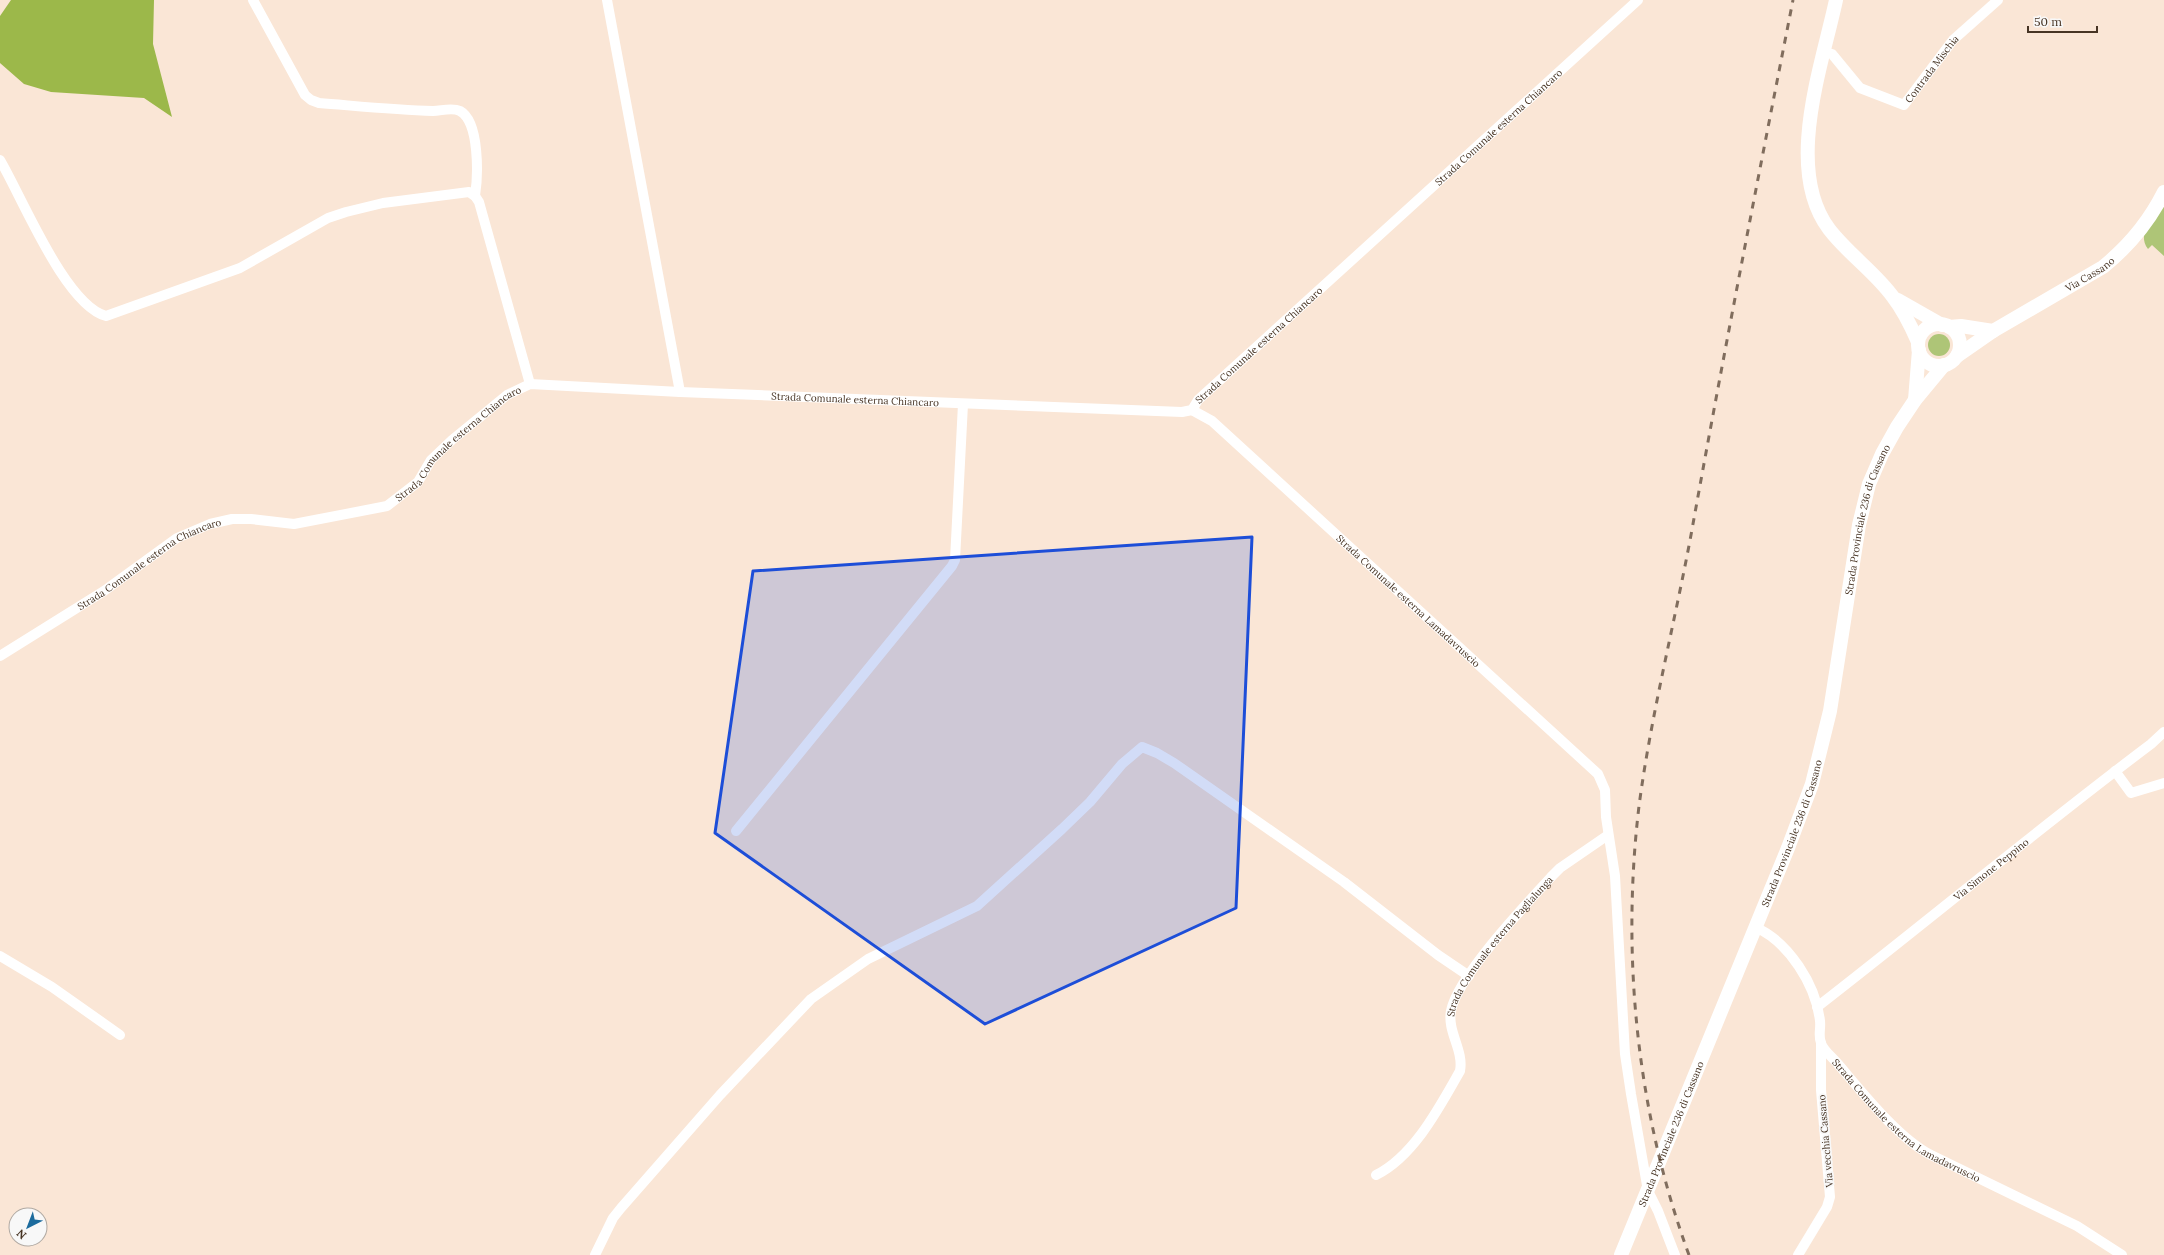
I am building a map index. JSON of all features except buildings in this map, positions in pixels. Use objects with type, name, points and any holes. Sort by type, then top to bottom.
[{"type":"main road","points":[[1836,0],[1808,128],[1807,160],[1814,198],[1829,228],[1892,296],[1905,315],[1922,356],[1932,364],[1944,365],[1957,356],[1959,350],[1958,337],[1946,326],[1919,313],[1892,296]]},
{"type":"main road","name":"Via Cassano","points":[[1957,356],[1993,331],[2089,276],[2115,257],[2143,227],[2164,192]]},
{"type":"main road","points":[[1915,400],[1920,336],[1929,327],[1961,326],[1993,331]]},
{"type":"main road","name":"Strada Provinciale 236 di Cassano","points":[[1621,1255],[1806,802],[1824,735],[1861,514],[1869,484],[1886,445],[1915,400],[1944,365]]},
{"type":"street","points":[[253,0],[295,78],[305,95],[311,100],[319,103],[433,111],[454,109],[461,112],[468,123],[475,142],[478,164],[475,196]]},
{"type":"street","points":[[607,0],[680,392]]},
{"type":"street","name":"Strada Comunale esterna Chiancaro","points":[[0,656],[77,608],[177,538],[210,524],[232,519],[251,519],[294,524],[387,506],[418,482],[431,460],[452,440],[507,395],[530,384],[963,404],[1182,412],[1192,410],[1198,400],[1638,0]]},
{"type":"street","name":"Contrada Mischia","points":[[1824,52],[1832,54],[1860,88],[1904,105],[1953,40],[1998,0]]},
{"type":"street","points":[[0,160],[66,281],[98,314],[106,316],[240,268],[328,218],[383,203],[469,192],[475,196],[479,202],[530,384]]},
{"type":"street","points":[[736,831],[952,566],[955,560],[963,404]]},
{"type":"street","name":"Strada Comunale esterna Lamadavruscio","points":[[1192,410],[1212,421],[1598,774],[1605,790],[1608,835],[1615,876],[1625,1054],[1649,1187],[1675,1255]]},
{"type":"street","name":"Via Simone Peppino","points":[[1817,1007],[2164,732]]},
{"type":"street","points":[[594,1255],[613,1218],[621,1208],[724,1090],[811,1000],[872,956],[977,906],[1081,811],[1122,764],[1142,747],[1153,751],[1174,763],[1333,874],[1438,955],[1469,976]]},
{"type":"street","points":[[2115,771],[2131,793],[2164,783]]},
{"type":"street","name":"Strada Comunale esterna Paglialunga","points":[[1376,1175],[1391,1168],[1419,1136],[1460,1071],[1461,1062],[1450,1020],[1453,1001],[1469,976],[1500,936],[1556,871],[1608,835]]},
{"type":"street","points":[[1755,927],[1770,936],[1802,971],[1810,985],[1820,1021],[1821,1043]]},
{"type":"street","points":[[0,956],[46,983],[120,1035]]},
{"type":"street","name":"Strada Comunale esterna Lamadavruscio","points":[[1821,1043],[1881,1111],[1919,1148],[2077,1226],[2122,1255]]},
{"type":"street","name":"Via vecchia Cassano","points":[[1798,1255],[1827,1207],[1830,1197],[1821,1090],[1821,1043]]},
{"type":"highlighted area","points":[[1252,537],[1236,908],[985,1024],[715,833],[753,571]]},
{"type":"green space","points":[[11,0],[154,0],[153,44],[172,117],[144,98],[51,92],[24,84],[0,63],[0,16]]},
{"type":"green space","points":[[2164,204],[2164,256],[2152,245],[2148,249],[2144,237],[2145,231],[2151,220]]},
{"type":"green space","points":[[1939,334],[1943,335],[1949,341],[1949,349],[1943,355],[1939,356],[1935,355],[1929,349],[1928,345],[1929,341],[1935,335]]},
{"type":"railway","points":[[1689,1255],[1671,1201],[1657,1146],[1646,1090],[1638,1034],[1633,977],[1632,920],[1634,863],[1639,806],[1656,704],[1691,535],[1728,334],[1793,0]]}]
